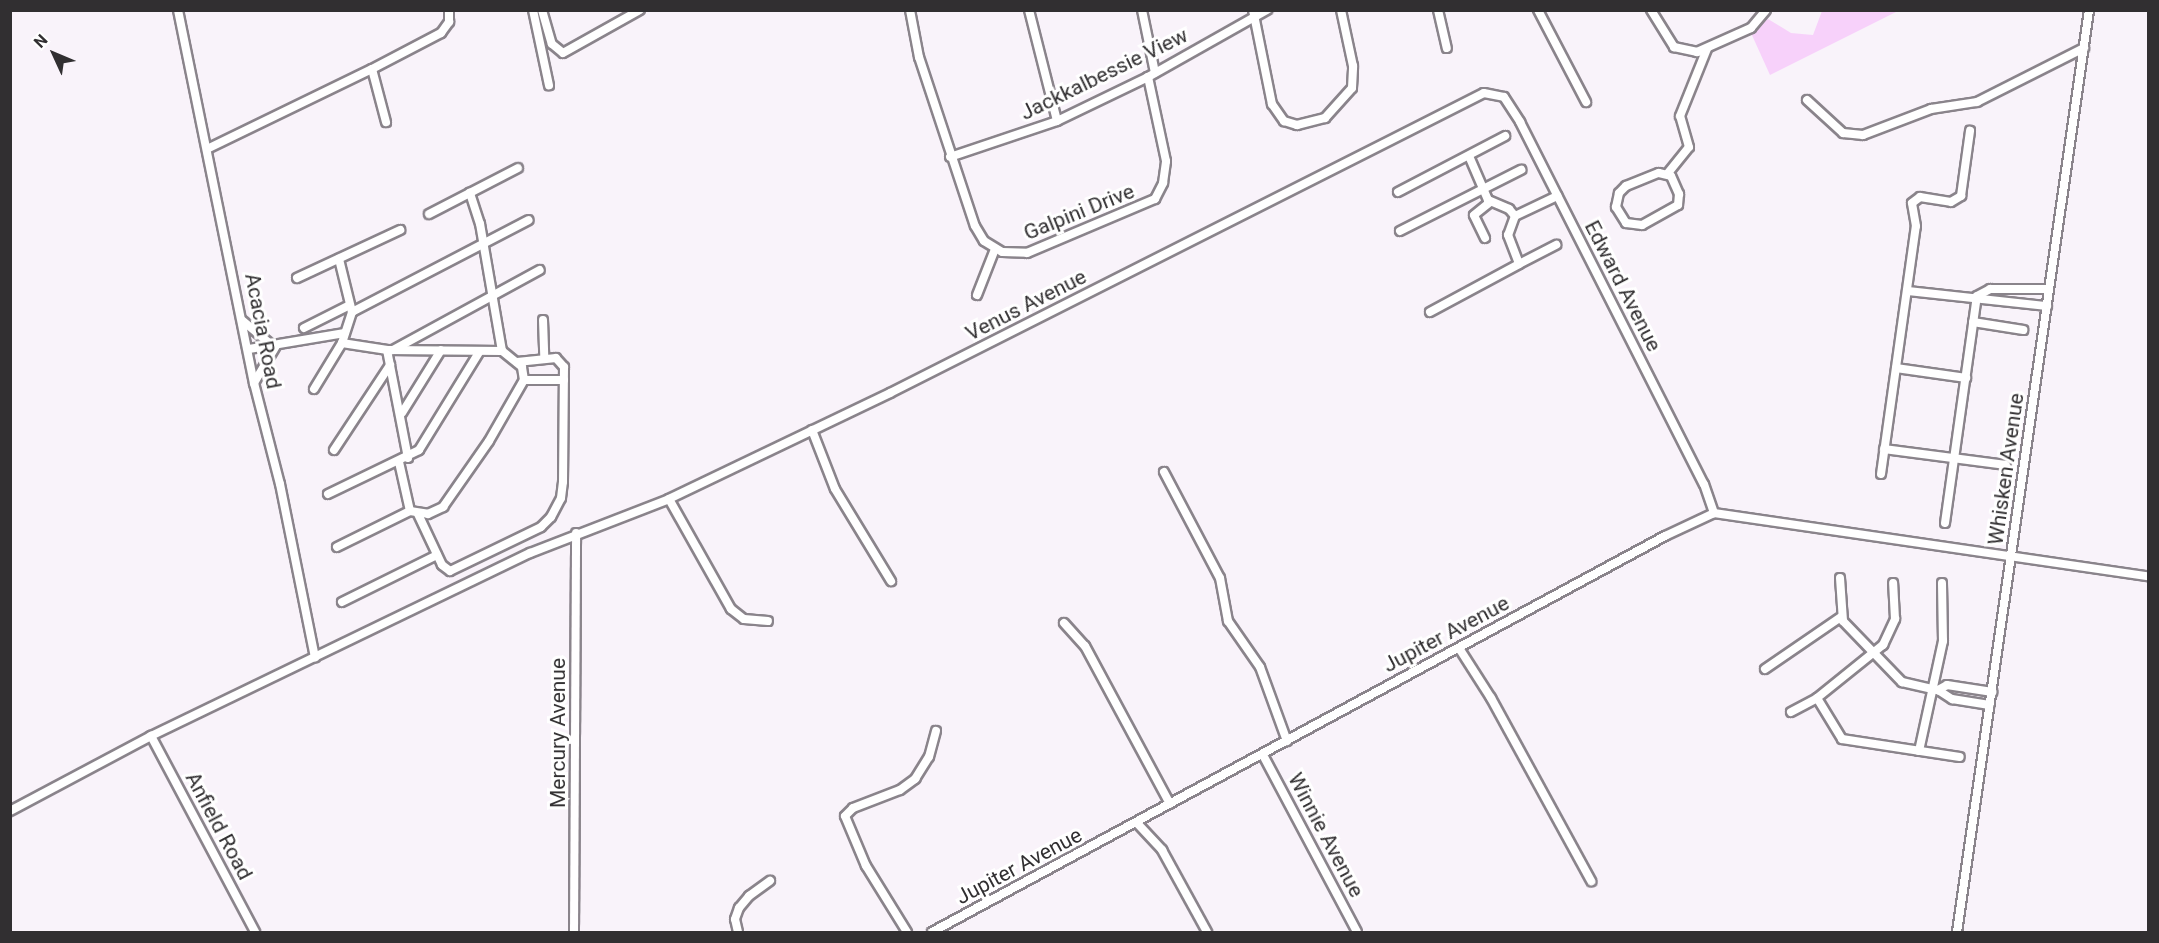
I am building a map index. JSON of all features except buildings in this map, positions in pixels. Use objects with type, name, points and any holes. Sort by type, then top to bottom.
[{"type":"street","name":"Acacia Road","points":[[178,10],[249,349],[254,383],[280,484],[315,658]]},
{"type":"street","points":[[207,149],[441,33],[449,22],[449,10]]},
{"type":"street","points":[[533,10],[549,85]]},
{"type":"street","points":[[542,10],[552,44],[563,53],[640,10]]},
{"type":"street","points":[[910,10],[919,57],[950,157],[975,226],[995,249],[977,295]]},
{"type":"street","points":[[1029,10],[1057,121]]},
{"type":"street","points":[[1142,10],[1152,75]]},
{"type":"street","name":"Jackkalbessie View","points":[[950,157],[1057,121],[1152,75],[1254,14],[1267,10]]},
{"type":"street","points":[[1254,14],[1275,111],[1284,122],[1304,125],[1332,112],[1352,88],[1353,66],[1341,10]]},
{"type":"street","points":[[1438,10],[1447,48]]},
{"type":"street","points":[[1539,10],[1586,102]]},
{"type":"street","points":[[1651,10],[1674,47],[1686,52],[1707,49],[1751,28],[1766,10]]},
{"type":"street","name":"Whisken Avenue","points":[[1958,933],[2089,10]]},
{"type":"street","points":[[1807,100],[1843,133],[1863,135],[1931,109],[1977,102],[2084,48]]},
{"type":"street","points":[[1668,173],[1689,147],[1680,116],[1707,49]]},
{"type":"street","points":[[372,69],[386,123]]},
{"type":"street","name":"Galpini Drive","points":[[995,249],[1027,253],[1155,199],[1163,183],[1166,161],[1152,75]]},
{"type":"street","name":"Edward Avenue","points":[[1484,93],[1498,93],[1508,101],[1704,484],[1714,513]]},
{"type":"street","name":"Venus Avenue","points":[[10,811],[151,736],[576,533],[669,499],[812,430],[1484,93]]},
{"type":"street","points":[[1881,474],[1916,226],[1912,203],[1920,197],[1951,202],[1960,196],[1970,131]]},
{"type":"street","points":[[1398,192],[1505,136]]},
{"type":"street","points":[[1469,156],[1490,202],[1509,208],[1515,216]]},
{"type":"street","points":[[429,214],[518,168]]},
{"type":"street","points":[[1400,231],[1521,170]]},
{"type":"street","points":[[1659,172],[1668,173],[1680,198],[1673,210],[1637,226],[1621,219],[1616,203],[1622,189],[1659,172]]},
{"type":"street","points":[[470,193],[493,295],[502,351]]},
{"type":"street","points":[[1519,264],[1508,235],[1515,216],[1557,196]]},
{"type":"street","points":[[1485,238],[1474,214],[1490,202]]},
{"type":"street","points":[[304,328],[482,246],[529,220]]},
{"type":"street","points":[[297,278],[400,230]]},
{"type":"street","points":[[1430,312],[1556,244]]},
{"type":"street","points":[[314,389],[342,343],[351,308],[339,259]]},
{"type":"street","points":[[390,350],[540,270]]},
{"type":"street","points":[[1977,296],[1990,289],[2049,289]]},
{"type":"street","points":[[1908,291],[1977,296],[2047,306]]},
{"type":"street","points":[[1945,523],[1977,296]]},
{"type":"street","points":[[543,320],[544,358]]},
{"type":"street","points":[[243,321],[274,346]]},
{"type":"street","points":[[1973,322],[2023,330]]},
{"type":"street","points":[[249,349],[345,333]]},
{"type":"street","points":[[337,547],[414,512],[438,511],[448,502],[524,380],[524,369],[502,351],[390,350],[342,343]]},
{"type":"street","points":[[254,383],[274,346]]},
{"type":"street","points":[[390,350],[390,365],[402,413],[408,458]]},
{"type":"street","points":[[402,413],[441,350]]},
{"type":"street","points":[[328,494],[408,458],[432,435],[480,351]]},
{"type":"street","points":[[399,462],[414,512],[444,569],[453,570],[542,527],[561,498],[564,380],[560,360],[544,358],[517,362]]},
{"type":"street","points":[[334,450],[390,365]]},
{"type":"street","points":[[1896,368],[1965,378]]},
{"type":"street","points":[[524,380],[564,380]]},
{"type":"street","points":[[812,430],[835,489],[891,581]]},
{"type":"street","points":[[1884,449],[2006,465]]},
{"type":"street","points":[[1164,472],[1220,578],[1228,621],[1260,667],[1287,741]]},
{"type":"street","points":[[669,499],[731,609],[744,620],[768,621]]},
{"type":"street","points":[[1714,513],[2011,558],[2148,576]]},
{"type":"street","name":"Jupiter Avenue","points":[[932,933],[1714,513]]},
{"type":"street","name":"Mercury Avenue","points":[[574,933],[576,533]]},
{"type":"street","points":[[342,602],[437,555]]},
{"type":"street","points":[[1840,578],[1841,617],[1902,682],[1934,689],[1945,696],[1990,705]]},
{"type":"street","points":[[1791,712],[1817,698],[1874,654],[1892,631],[1893,583]]},
{"type":"street","points":[[1919,751],[1943,641],[1942,583]]},
{"type":"street","points":[[1765,669],[1841,617]]},
{"type":"street","points":[[1064,623],[1085,646],[1170,804]]},
{"type":"street","points":[[1459,648],[1491,698],[1591,881]]},
{"type":"street","points":[[1934,689],[1947,685],[1992,692]]},
{"type":"street","points":[[1966,701],[1969,688]]},
{"type":"street","points":[[1817,698],[1842,739],[1960,757]]},
{"type":"street","points":[[907,933],[866,866],[845,816],[853,808],[900,790],[915,779],[929,757],[936,731]]},
{"type":"street","name":"Anfield Road","points":[[151,736],[255,933]]},
{"type":"street","name":"Winnie Avenue","points":[[1263,755],[1357,933]]},
{"type":"street","points":[[1137,823],[1162,850],[1207,933]]},
{"type":"street","points":[[738,933],[735,919],[739,908],[748,896],[770,881]]},
{"type":"shaded area","points":[[1822,11],[1898,11],[1770,75],[1751,33],[1768,19],[1791,33],[1813,35]]}]
